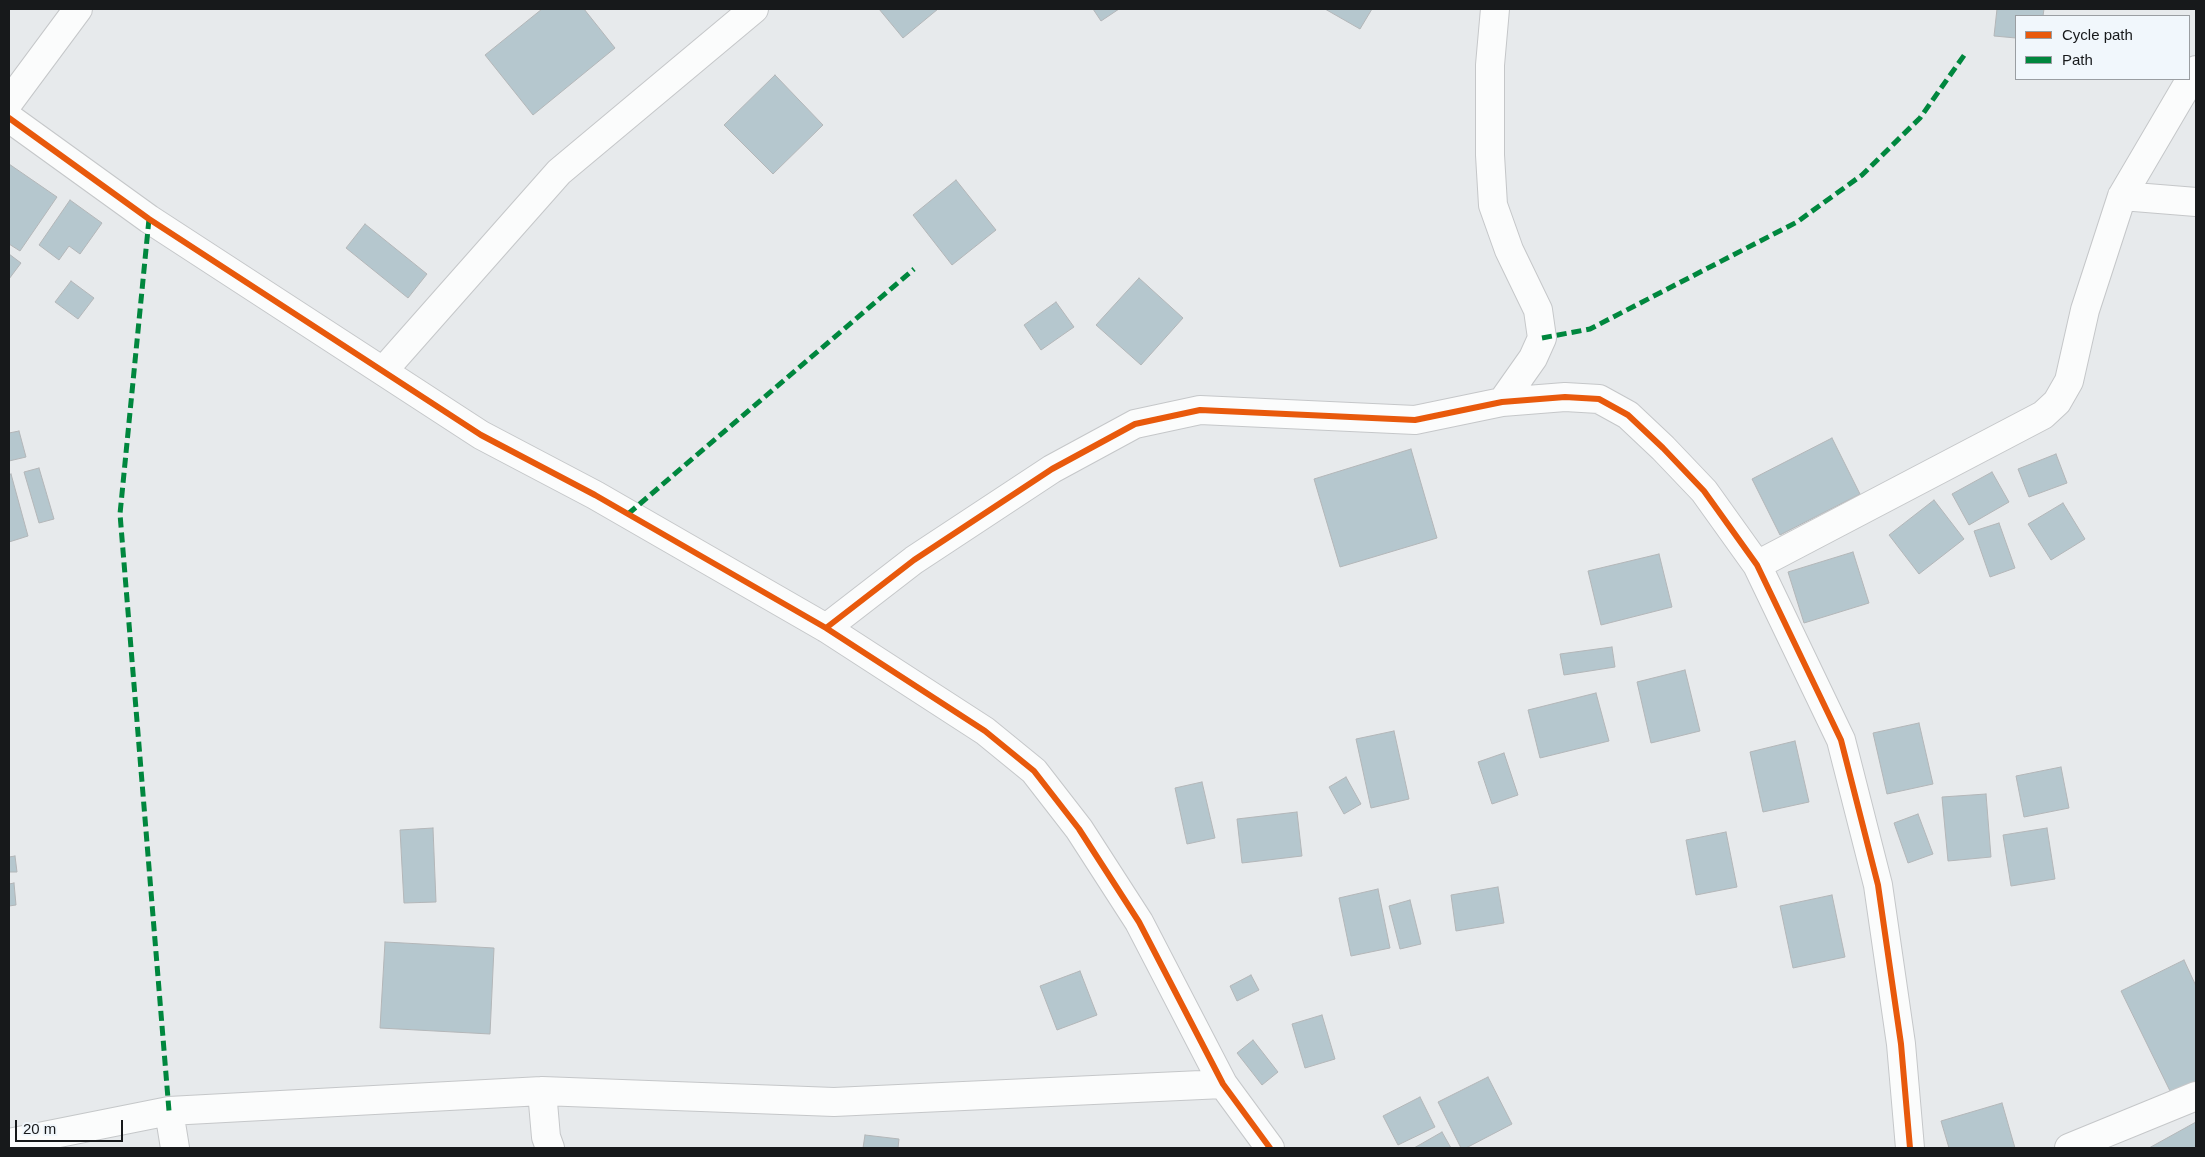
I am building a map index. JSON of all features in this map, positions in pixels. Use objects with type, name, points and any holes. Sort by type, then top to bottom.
[{"type":"street","points":[[9,102],[78,9]]},
{"type":"street","points":[[382,371],[559,172],[754,9]]},
{"type":"street","points":[[1495,9],[1490,65],[1490,155],[1493,205],[1509,250],[1538,310],[1542,338],[1533,358],[1502,402]]},
{"type":"street","points":[[1757,565],[2043,415],[2057,402],[2069,381],[2085,310],[2122,196],[2196,70]]},
{"type":"street","points":[[9,118],[149,219],[481,435],[595,495],[826,628],[985,731],[1034,771],[1079,829],[1139,922],[1223,1084],[1270,1148]]},
{"type":"street","points":[[2122,196],[2196,202]]},
{"type":"street","points":[[826,628],[922,554],[1052,469],[1135,424],[1200,410],[1415,420],[1502,402],[1565,397],[1598,399],[1628,415],[1704,491],[1757,565],[1841,740],[1878,884],[1901,1044],[1910,1148]]},
{"type":"street","points":[[9,1143],[168,1111],[542,1091],[834,1102],[1223,1084]]},
{"type":"street","points":[[542,1091],[546,1137],[550,1148]]},
{"type":"street","points":[[2069,1148],[2196,1096]]},
{"type":"street","points":[[168,1111],[175,1148]]},
{"type":"building","points":[[542,9],[584,9],[615,48],[533,115],[485,55]]},
{"type":"building","points":[[879,9],[938,9],[903,38]]},
{"type":"building","points":[[1093,9],[1119,9],[1101,21]]},
{"type":"building","points":[[1325,9],[1372,9],[1360,29]]},
{"type":"building","points":[[1997,9],[2044,9],[2043,15],[2015,15],[2015,38],[1994,36]]},
{"type":"building","points":[[775,75],[823,125],[773,174],[724,125]]},
{"type":"building","points":[[9,164],[57,197],[20,251],[9,244]]},
{"type":"building","points":[[956,180],[996,230],[952,265],[913,215]]},
{"type":"building","points":[[70,200],[102,223],[80,254],[69,246],[59,260],[39,245]]},
{"type":"building","points":[[365,224],[427,274],[408,298],[346,248]]},
{"type":"building","points":[[9,254],[21,263],[9,279]]},
{"type":"building","points":[[1139,278],[1183,318],[1141,365],[1096,325]]},
{"type":"building","points":[[71,281],[94,298],[78,319],[55,302]]},
{"type":"building","points":[[1056,302],[1074,327],[1041,350],[1024,325]]},
{"type":"building","points":[[19,431],[26,457],[9,461],[9,433]]},
{"type":"building","points":[[1832,438],[1860,494],[1780,535],[1752,479]]},
{"type":"building","points":[[1411,449],[1437,538],[1340,567],[1314,479]]},
{"type":"building","points":[[2056,454],[2067,483],[2029,497],[2018,469]]},
{"type":"building","points":[[39,468],[54,519],[39,523],[24,472]]},
{"type":"building","points":[[1992,472],[2009,502],[1969,525],[1952,494]]},
{"type":"building","points":[[11,474],[28,536],[9,542],[9,475]]},
{"type":"building","points":[[1934,500],[1964,539],[1919,574],[1889,535]]},
{"type":"building","points":[[2063,503],[2085,539],[2051,560],[2028,524]]},
{"type":"building","points":[[1999,523],[2015,568],[1990,577],[1974,531]]},
{"type":"building","points":[[1853,552],[1869,603],[1804,623],[1788,572]]},
{"type":"building","points":[[1659,554],[1672,607],[1601,625],[1588,571]]},
{"type":"building","points":[[1612,647],[1615,667],[1564,675],[1560,654]]},
{"type":"building","points":[[1685,670],[1700,731],[1651,743],[1637,682]]},
{"type":"building","points":[[1596,693],[1609,741],[1540,758],[1528,710]]},
{"type":"building","points":[[1919,723],[1933,784],[1887,794],[1873,733]]},
{"type":"building","points":[[1394,731],[1409,799],[1371,808],[1356,739]]},
{"type":"building","points":[[1795,741],[1809,802],[1763,812],[1750,752]]},
{"type":"building","points":[[1504,753],[1518,795],[1492,804],[1478,762]]},
{"type":"building","points":[[2061,767],[2069,808],[2024,817],[2016,776]]},
{"type":"building","points":[[1346,777],[1361,804],[1344,814],[1329,787]]},
{"type":"building","points":[[1202,782],[1215,838],[1187,844],[1175,788]]},
{"type":"building","points":[[1986,794],[1991,857],[1948,861],[1942,797]]},
{"type":"building","points":[[1297,812],[1302,856],[1242,863],[1237,819]]},
{"type":"building","points":[[1918,814],[1933,854],[1908,863],[1894,823]]},
{"type":"building","points":[[433,828],[436,902],[404,903],[400,830]]},
{"type":"building","points":[[2047,828],[2055,879],[2011,886],[2003,835]]},
{"type":"building","points":[[1726,832],[1737,887],[1696,895],[1686,840]]},
{"type":"building","points":[[15,856],[17,872],[9,872],[9,857]]},
{"type":"building","points":[[14,883],[16,905],[9,906],[9,884]]},
{"type":"building","points":[[1498,887],[1504,923],[1456,931],[1451,895]]},
{"type":"building","points":[[1378,889],[1390,948],[1351,956],[1339,898]]},
{"type":"building","points":[[1832,895],[1845,957],[1793,968],[1780,906]]},
{"type":"building","points":[[1410,900],[1421,944],[1400,949],[1389,906]]},
{"type":"building","points":[[385,942],[494,948],[490,1034],[380,1028]]},
{"type":"building","points":[[2184,960],[2196,986],[2196,1082],[2172,1095],[2121,991]]},
{"type":"building","points":[[1080,971],[1097,1015],[1057,1030],[1040,986]]},
{"type":"building","points":[[1251,975],[1259,990],[1237,1001],[1230,986]]},
{"type":"building","points":[[1322,1015],[1335,1059],[1305,1068],[1292,1024]]},
{"type":"building","points":[[1253,1040],[1278,1072],[1262,1085],[1237,1053]]},
{"type":"building","points":[[1488,1077],[1512,1124],[1466,1148],[1461,1148],[1438,1102]]},
{"type":"building","points":[[1420,1097],[1435,1127],[1398,1145],[1383,1116]]},
{"type":"building","points":[[2002,1103],[2015,1148],[1949,1148],[1941,1121]]},
{"type":"building","points":[[2196,1122],[2196,1148],[2149,1148]]},
{"type":"building","points":[[1442,1132],[1451,1148],[1414,1148]]},
{"type":"building","points":[[865,1135],[899,1139],[898,1148],[863,1148]]},
{"type":"marked path","points":[[1542,338],[1590,329],[1797,222],[1862,175],[1920,118],[1965,54]]},
{"type":"marked path","points":[[149,219],[120,514],[169,1111]]},
{"type":"marked path","points":[[628,514],[914,269]]},
{"type":"cycle path","points":[[9,118],[149,219],[481,435],[595,495],[826,628],[985,731],[1034,771],[1079,829],[1139,922],[1223,1084],[1270,1148]]},
{"type":"cycle path","points":[[826,628],[914,560],[1052,469],[1135,424],[1200,410],[1415,420],[1502,402],[1565,397],[1599,399],[1628,415],[1704,491],[1757,565],[1841,740],[1878,885],[1901,1044],[1910,1148]]}]
